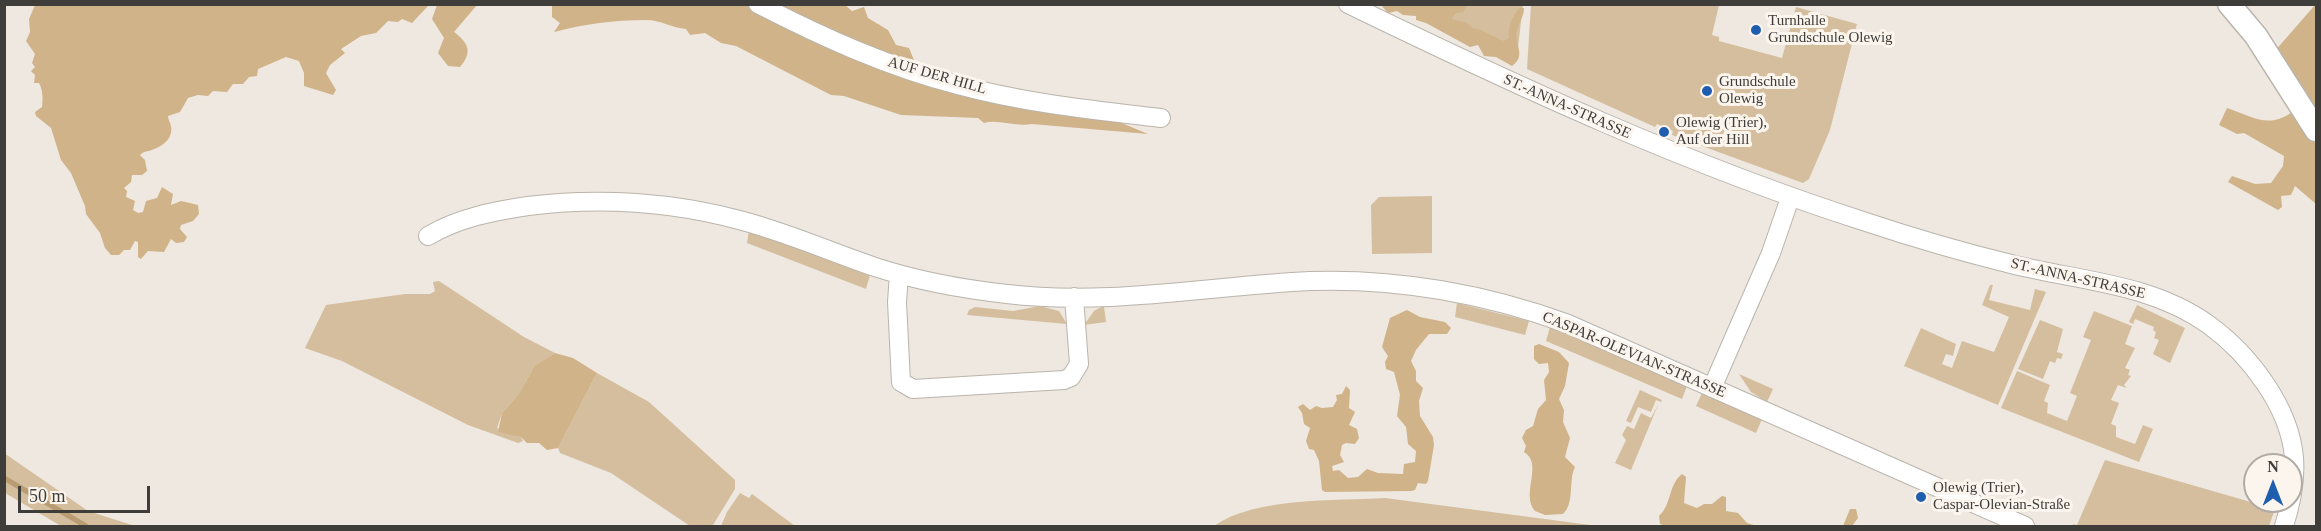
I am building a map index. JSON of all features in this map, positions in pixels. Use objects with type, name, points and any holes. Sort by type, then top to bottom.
[{"type":"street","name":"AUF DER HILL","points":[[758,4],[804,28],[885,61],[958,85],[1065,106],[1161,118]]},
{"type":"street","name":"ST.-ANNA-STRASSE","points":[[1348,4],[1659,148],[1790,198],[1930,243],[2011,264],[2135,290],[2197,317],[2225,339],[2251,366],[2276,403],[2287,425],[2293,450],[2295,484],[2284,526]]},
{"type":"street","points":[[2229,4],[2256,36],[2316,130]]},
{"type":"street","points":[[1712,388],[1767,263],[1790,198]]},
{"type":"street","name":"CASPAR-OLEVIAN-STRASSE","points":[[428,236],[440,228],[511,208],[599,201],[641,203],[694,210],[744,221],[899,274],[992,292],[1074,297],[1312,281],[1350,281],[1422,288],[1538,314],[2025,526]]},
{"type":"street","points":[[899,274],[897,302],[901,382],[913,389],[1071,377],[1079,364],[1074,297]]},
{"type":"shaded area","points":[[35,4],[429,5],[412,23],[402,19],[398,22],[388,21],[376,33],[361,36],[341,49],[345,53],[330,65],[326,73],[336,90],[333,95],[304,86],[304,73],[299,61],[286,57],[258,69],[257,76],[249,77],[243,84],[233,84],[227,92],[213,91],[208,96],[198,95],[188,98],[180,112],[168,116],[171,132],[167,141],[140,155],[145,160],[147,171],[142,175],[132,175],[131,182],[124,188],[127,191],[126,197],[135,201],[133,210],[138,213],[143,212],[146,201],[157,198],[162,187],[173,194],[171,205],[181,201],[198,205],[199,214],[193,221],[181,225],[180,229],[187,237],[184,242],[176,243],[171,239],[164,252],[148,251],[141,259],[138,257],[138,242],[135,241],[130,250],[124,250],[119,255],[111,255],[105,248],[100,233],[86,214],[85,206],[71,173],[61,160],[51,128],[36,116],[35,112],[42,107],[43,98],[39,83],[34,83],[35,75],[31,71],[35,67],[32,63],[35,54],[26,41],[30,32],[29,19]]},
{"type":"shaded area","points":[[552,4],[844,4],[852,11],[864,7],[868,18],[888,30],[896,45],[909,48],[916,65],[1112,119],[1148,134],[1032,124],[984,123],[978,118],[901,115],[844,96],[831,95],[736,46],[721,43],[705,33],[690,35],[686,29],[656,21],[611,22],[554,32],[560,23],[552,17]]},
{"type":"shaded area","points":[[437,5],[477,5],[454,32],[465,43],[468,52],[460,67],[448,66],[438,53],[444,38],[432,19]]},
{"type":"shaded area","points":[[1381,5],[1467,5],[1463,12],[1456,13],[1451,19],[1467,23],[1472,28],[1504,41],[1509,38],[1514,15],[1520,8],[1524,8],[1516,32],[1518,59],[1512,66],[1496,57],[1484,56],[1478,45],[1470,47],[1416,20],[1416,16],[1403,15],[1397,11],[1388,13]]},
{"type":"shaded area","points":[[1409,5],[1523,5],[1517,55]]},
{"type":"shaded area","name":"Grundschule Olewig","points":[[1531,5],[1719,5],[1712,35],[1719,37],[1719,41],[1782,58],[1796,7],[1857,24],[1830,130],[1809,179],[1803,183],[1672,135],[1673,131],[1657,124],[1655,127],[1527,69]]},
{"type":"shaded area","points":[[2315,5],[2316,204],[2295,186],[2291,195],[2281,196],[2282,207],[2278,210],[2228,182],[2232,176],[2255,184],[2271,183],[2283,166],[2284,156],[2244,133],[2237,134],[2219,125],[2227,108],[2270,121],[2296,109],[2274,52]]},
{"type":"shaded area","points":[[1432,196],[1432,253],[1372,254],[1371,205],[1379,197]]},
{"type":"shaded area","points":[[749,231],[870,275],[866,289],[747,243]]},
{"type":"shaded area","points":[[439,281],[524,337],[555,353],[535,365],[518,395],[502,413],[497,428],[521,437],[523,441],[518,443],[468,425],[342,361],[305,348],[326,305],[405,294],[430,294],[435,291],[433,282]]},
{"type":"shaded area","points":[[1990,285],[1993,285],[1989,300],[2030,310],[2035,289],[2046,292],[1998,405],[1904,366],[1921,328],[1956,344],[1953,356],[1946,354],[1942,364],[1952,368],[1962,341],[1994,352],[2009,317],[1982,305]]},
{"type":"shaded area","points":[[1457,303],[1529,321],[1525,335],[1455,317]]},
{"type":"shaded area","points":[[2137,305],[2185,328],[2170,363],[2153,354],[2159,340],[2154,338],[2156,332],[2153,330],[2154,327],[2135,319],[2133,324],[2129,322]]},
{"type":"shaded area","points":[[1040,306],[1059,311],[1067,324],[967,315],[969,310],[975,307],[1013,311]]},
{"type":"shaded area","points":[[1104,307],[1106,322],[1084,325],[1094,311]]},
{"type":"shaded area","points":[[1407,310],[1420,317],[1445,322],[1451,328],[1447,334],[1429,334],[1416,350],[1411,361],[1416,371],[1416,381],[1423,388],[1419,401],[1420,416],[1433,437],[1434,445],[1428,481],[1426,484],[1418,483],[1415,490],[1411,491],[1325,492],[1322,490],[1319,461],[1314,450],[1309,449],[1306,441],[1310,428],[1304,424],[1298,407],[1303,404],[1310,410],[1316,406],[1333,407],[1337,400],[1336,395],[1342,394],[1346,386],[1350,390],[1349,408],[1355,412],[1349,425],[1357,429],[1359,438],[1355,444],[1342,445],[1340,455],[1344,462],[1332,466],[1333,471],[1339,470],[1348,478],[1358,477],[1367,469],[1378,473],[1403,474],[1404,464],[1415,462],[1416,451],[1408,444],[1406,427],[1397,416],[1400,395],[1394,372],[1386,369],[1385,362],[1388,356],[1382,347],[1390,318]]},
{"type":"shaded area","points":[[2094,311],[2132,326],[2125,344],[2135,348],[2125,368],[2130,370],[2128,375],[2131,376],[2124,385],[2127,388],[2118,385],[2111,400],[2119,403],[2111,424],[2116,426],[2116,437],[2135,444],[2143,425],[2153,429],[2139,462],[2001,408],[2017,371],[2050,385],[2044,401],[2048,403],[2047,413],[2067,421],[2077,396],[2070,393],[2091,340],[2083,337]]},
{"type":"shaded area","points":[[2040,320],[2063,329],[2057,352],[2063,354],[2061,359],[2057,358],[2055,363],[2050,361],[2043,379],[2018,369]]},
{"type":"shaded area","points":[[1550,327],[1687,386],[1682,399],[1546,341]]},
{"type":"shaded area","points":[[1539,344],[1559,352],[1569,363],[1565,386],[1559,399],[1564,410],[1563,422],[1570,438],[1565,457],[1575,467],[1569,504],[1563,514],[1545,515],[1535,511],[1531,504],[1532,464],[1530,457],[1524,452],[1526,446],[1522,438],[1526,430],[1533,426],[1538,409],[1546,400],[1544,380],[1549,372],[1548,363],[1539,364],[1534,359],[1534,346]]},
{"type":"shaded area","points":[[555,353],[573,358],[597,373],[558,448],[547,450],[539,443],[527,443],[521,437],[498,432],[502,413],[518,395],[535,365]]},
{"type":"shaded area","points":[[597,373],[649,402],[735,480],[735,489],[713,525],[690,526],[611,473],[560,453],[558,448]]},
{"type":"shaded area","points":[[1739,374],[1773,389],[1767,402],[1751,392]]},
{"type":"shaded area","points":[[1640,390],[1662,400],[1661,402],[1656,400],[1651,412],[1638,407],[1631,423],[1626,421]]},
{"type":"shaded area","points":[[1702,393],[1762,419],[1756,433],[1696,406]]},
{"type":"shaded area","points":[[1658,405],[1631,470],[1615,463],[1626,440],[1622,435],[1627,426],[1634,429],[1641,413],[1651,418]]},
{"type":"shaded area","points":[[4,453],[88,511],[135,526],[61,526],[5,493]]},
{"type":"shaded area","points":[[2105,460],[2243,500],[2243,513],[2274,513],[2269,526],[2072,526],[2077,525]]},
{"type":"shaded area","points":[[1682,474],[1686,477],[1684,503],[1697,508],[1704,504],[1712,504],[1722,496],[1726,497],[1726,511],[1738,513],[1747,523],[1757,526],[1666,526],[1660,524],[1659,516],[1666,506],[1674,484]]},
{"type":"shaded area","points":[[740,493],[749,498],[752,494],[795,526],[721,526]]},
{"type":"shaded area","points":[[1385,498],[1598,526],[1214,526],[1231,517],[1273,505]]},
{"type":"shaded area","points":[[1850,509],[1856,509],[1858,518],[1852,526],[1843,526]]},
{"type":"waterway","points":[[4,478],[86,526]]},
{"type":"place","name":"Turnhalle Grundschule Olewig","points":[[1756,30]]},
{"type":"place","name":"Grundschule Olewig","points":[[1707,91]]},
{"type":"place","name":"Olewig (Trier), Auf der Hill","points":[[1664,132]]},
{"type":"place","name":"Olewig (Trier), Caspar-Olevian-Straße","points":[[1921,497]]}]
